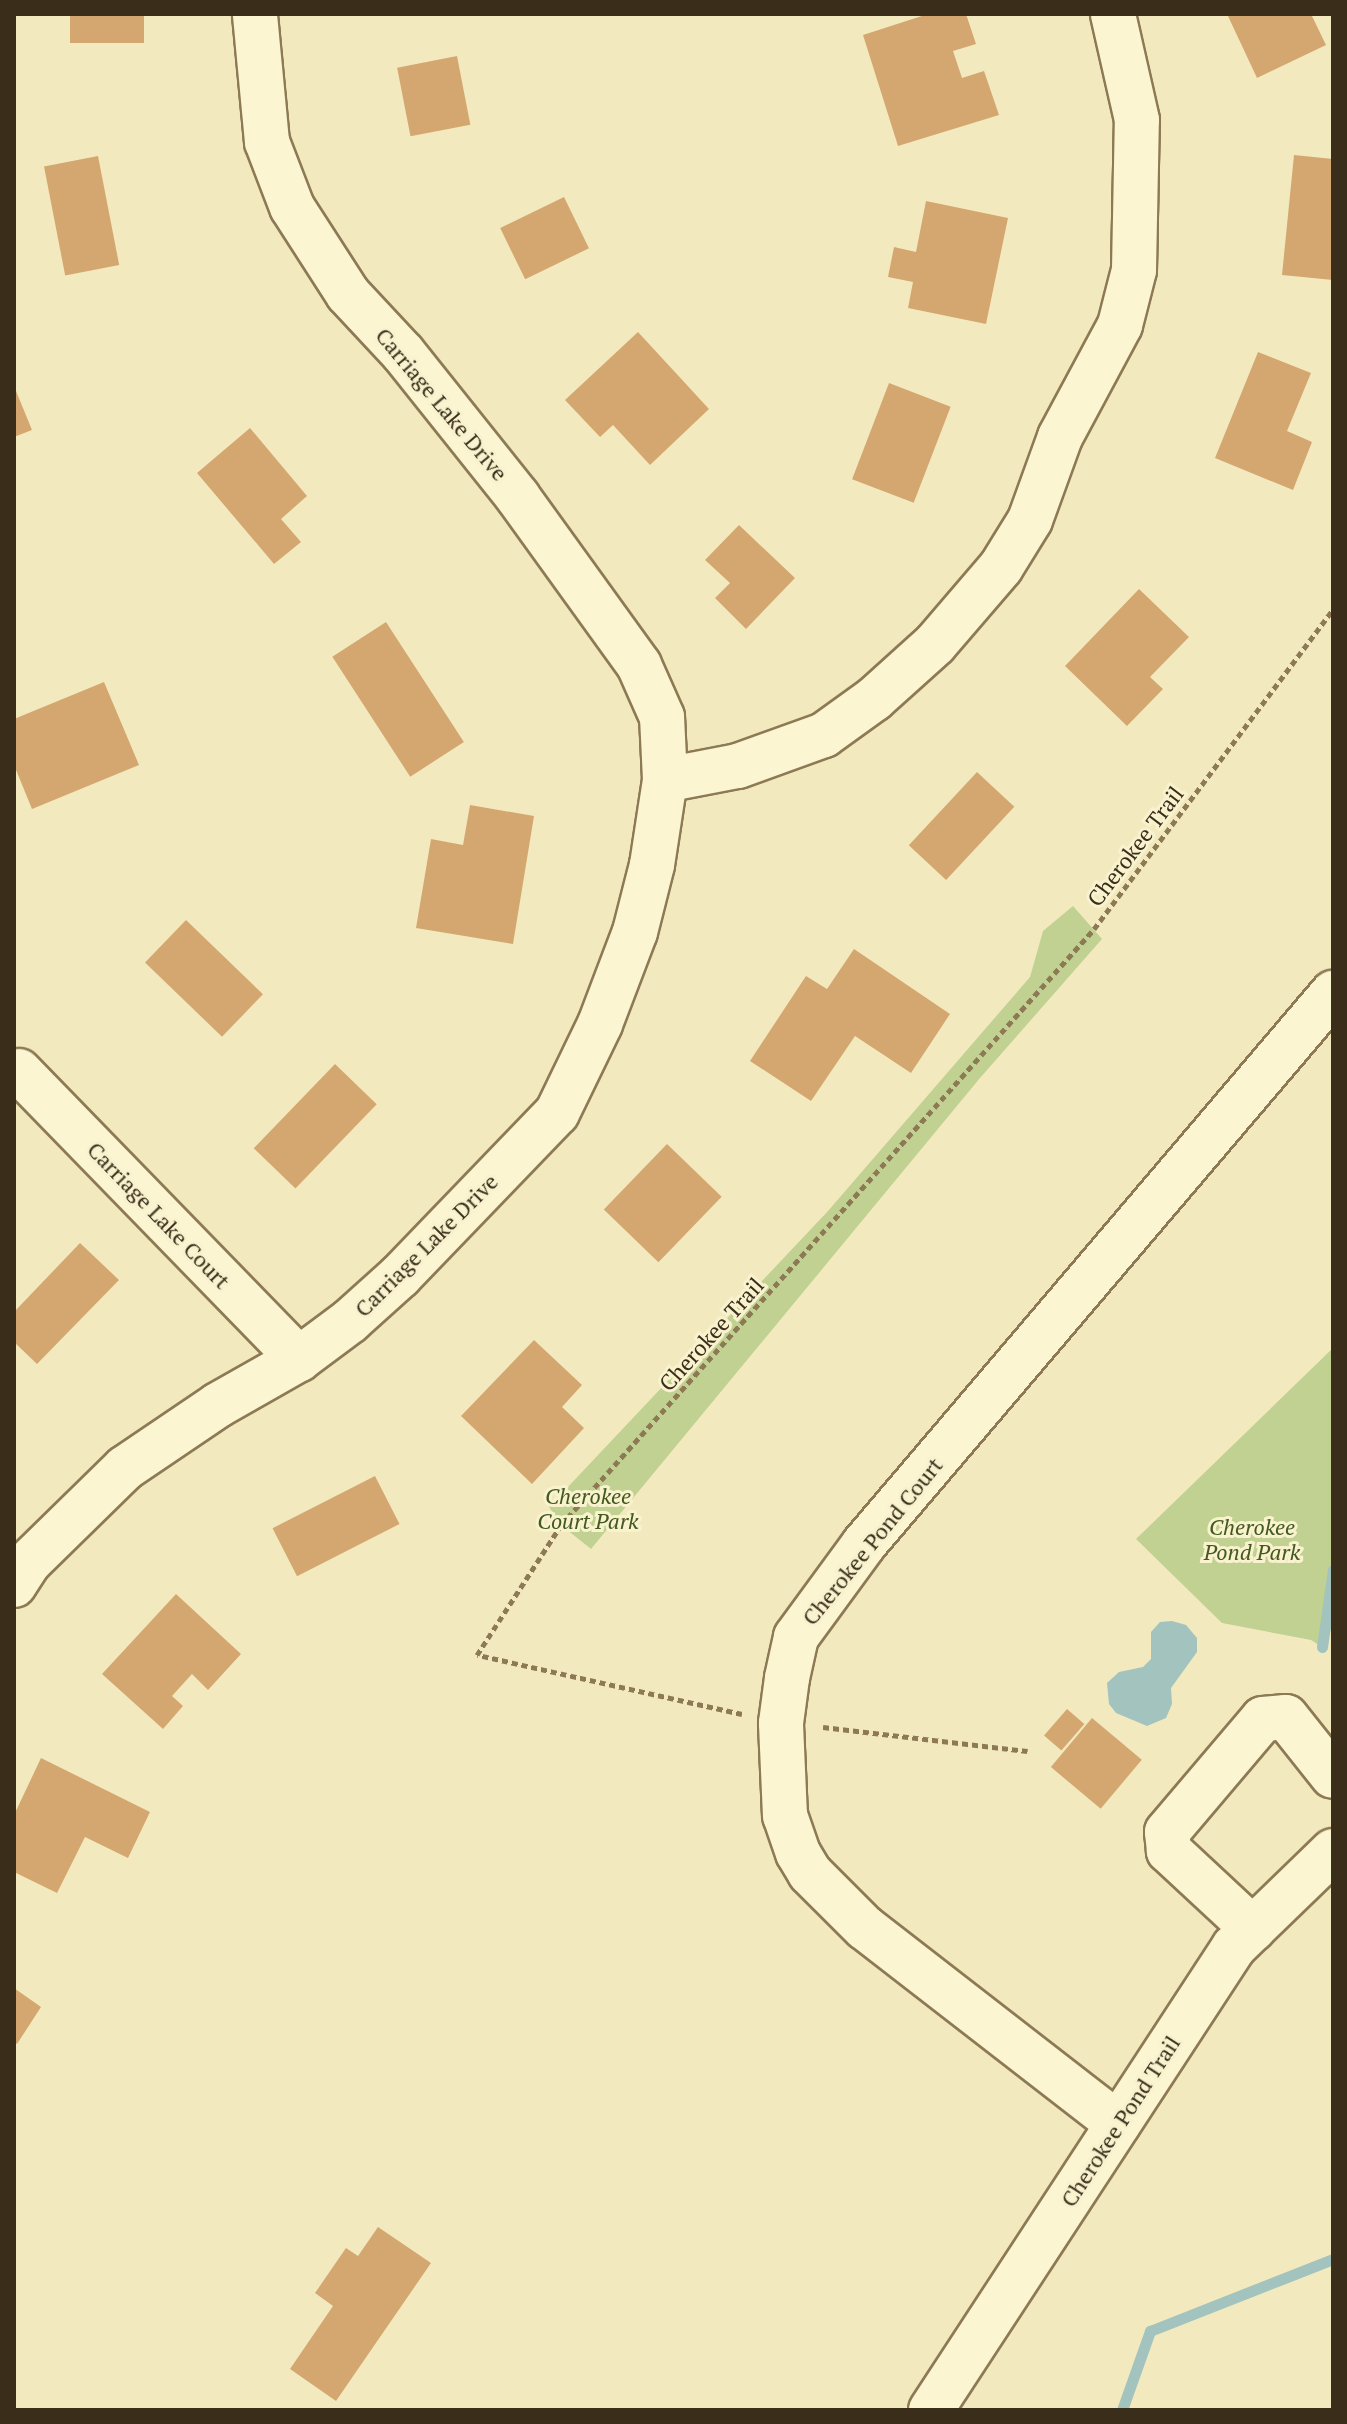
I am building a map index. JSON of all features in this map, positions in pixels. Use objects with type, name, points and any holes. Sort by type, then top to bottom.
[{"type":"street","name":"Carriage Lake Drive","points":[[14,1585],[29,1562],[125,1468],[218,1405],[299,1359],[350,1321],[400,1276],[557,1113],[600,1024],[635,932],[652,865],[665,780],[662,717],[639,665],[518,497],[403,353],[348,294],[292,207],[267,142],[255,14]]},
{"type":"street","points":[[665,780],[738,766],[824,735],[874,699],[935,644],[1001,567],[1030,520],[1060,437],[1120,325],[1134,270],[1137,120],[1113,14]]},
{"type":"street","name":"Cherokee Pond Court","points":[[1118,2124],[865,1928],[827,1894],[798,1853],[785,1816],[781,1723],[796,1637],[864,1544],[1333,993]]},
{"type":"street","name":"Carriage Lake Court","points":[[19,1071],[299,1359]]},
{"type":"street","points":[[1253,1929],[1169,1851],[1167,1832],[1263,1719],[1286,1717],[1333,1776]]},
{"type":"street","name":"Cherokee Pond Trail","points":[[931,2410],[1234,1947],[1333,1851]]},
{"type":"path","name":"Cherokee Trail","points":[[1028,1751],[781,1723],[477,1655],[561,1525],[1094,929],[1333,609]]},
{"type":"green space","name":"Cherokee Court Park","points":[[1073,906],[1102,939],[980,1078],[591,1549],[561,1525],[549,1507],[828,1211],[1030,977],[1043,931]]},
{"type":"green space","name":"Cherokee Pond Park","points":[[1333,1348],[1333,1626],[1322,1647],[1311,1640],[1222,1623],[1136,1539]]},
{"type":"water","points":[[1160,1622],[1186,1625],[1197,1638],[1197,1652],[1171,1688],[1172,1704],[1166,1718],[1147,1726],[1116,1713],[1109,1704],[1107,1683],[1119,1672],[1143,1667],[1151,1659],[1151,1632]]},
{"type":"building","points":[[70,14],[144,14],[144,43],[70,43]]},
{"type":"building","points":[[928,14],[966,14],[976,44],[953,51],[962,78],[984,71],[999,115],[898,146],[863,35]]},
{"type":"building","points":[[1227,14],[1311,14],[1326,45],[1257,78]]},
{"type":"building","points":[[457,56],[470,125],[410,136],[397,68]]},
{"type":"building","points":[[1294,155],[1333,159],[1333,280],[1282,275]]},
{"type":"building","points":[[98,156],[119,265],[65,275],[44,166]]},
{"type":"building","points":[[564,197],[589,248],[525,279],[500,228]]},
{"type":"building","points":[[926,201],[1008,218],[986,324],[908,308],[913,282],[888,277],[894,247],[916,252]]},
{"type":"building","points":[[638,332],[709,409],[650,465],[613,425],[600,437],[565,400]]},
{"type":"building","points":[[1258,352],[1311,373],[1287,431],[1312,442],[1293,490],[1215,458]]},
{"type":"building","points":[[889,383],[951,407],[914,503],[852,479]]},
{"type":"building","points":[[14,386],[32,430],[14,437]]},
{"type":"building","points":[[250,428],[307,496],[281,519],[301,542],[274,564],[197,473]]},
{"type":"building","points":[[739,525],[795,578],[746,629],[715,598],[730,583],[705,560]]},
{"type":"building","points":[[1139,589],[1189,637],[1150,677],[1163,689],[1127,726],[1065,666]]},
{"type":"building","points":[[386,622],[464,742],[410,777],[332,657]]},
{"type":"building","points":[[104,682],[139,765],[32,809],[14,765],[14,719]]},
{"type":"building","points":[[977,772],[1014,807],[946,880],[909,845]]},
{"type":"building","points":[[470,805],[534,816],[513,944],[416,928],[431,839],[463,845]]},
{"type":"building","points":[[186,920],[263,994],[222,1037],[145,962]]},
{"type":"building","points":[[854,949],[950,1014],[911,1073],[855,1036],[811,1101],[750,1061],[806,976],[827,989]]},
{"type":"building","points":[[335,1064],[377,1104],[295,1188],[254,1148]]},
{"type":"building","points":[[667,1144],[722,1197],[658,1262],[604,1209]]},
{"type":"building","points":[[80,1243],[119,1280],[37,1364],[14,1342],[14,1312]]},
{"type":"building","points":[[534,1340],[582,1385],[562,1407],[584,1428],[532,1484],[461,1416]]},
{"type":"building","points":[[375,1476],[400,1524],[297,1576],[273,1528]]},
{"type":"building","points":[[176,1594],[241,1654],[208,1690],[192,1674],[172,1696],[183,1706],[163,1729],[102,1674]]},
{"type":"building","points":[[1067,1709],[1084,1724],[1061,1751],[1044,1735]]},
{"type":"building","points":[[1092,1718],[1142,1760],[1101,1809],[1051,1767]]},
{"type":"building","points":[[41,1758],[150,1812],[128,1858],[85,1837],[57,1893],[14,1872],[14,1815]]},
{"type":"building","points":[[14,1988],[41,2007],[17,2044],[14,2042]]},
{"type":"building","points":[[378,2227],[431,2263],[336,2401],[290,2369],[333,2306],[315,2293],[346,2248],[358,2256]]},
{"type":"waterway","points":[[1322,1647],[1333,1570]]},
{"type":"waterway","points":[[1122,2410],[1150,2331],[1333,2259]]}]
